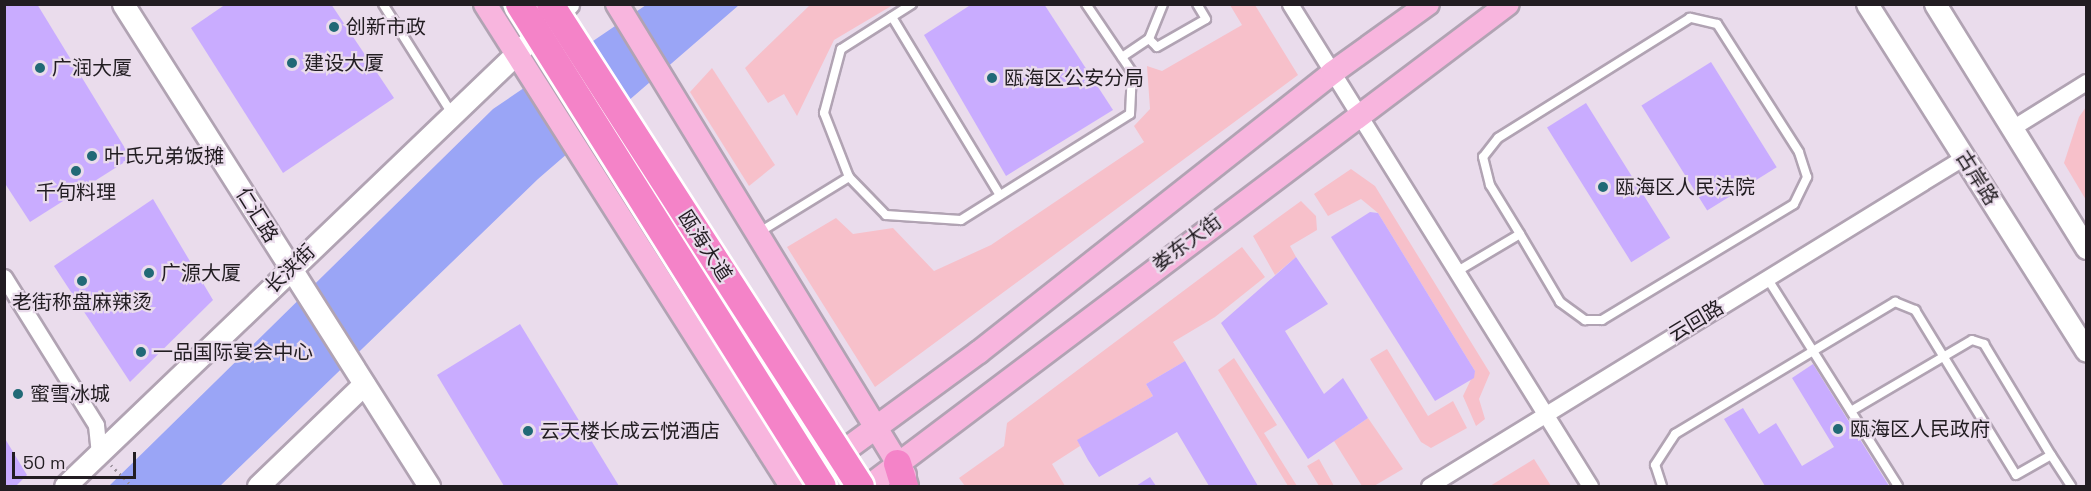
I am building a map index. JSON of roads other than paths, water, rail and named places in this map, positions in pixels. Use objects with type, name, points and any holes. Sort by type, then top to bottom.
[{"type":"highway","name":"瓯海大道","points":[[519,4],[822,486]]},
{"type":"highway","name":"瓯海大道","points":[[550,4],[860,486]]},
{"type":"main road","points":[[485,4],[791,486]]},
{"type":"main road","points":[[796,486],[980,352],[1332,73],[1428,4]]},
{"type":"main road","name":"娄东大街","points":[[868,486],[901,475],[1358,114],[1508,4]]},
{"type":"main road","points":[[619,7],[876,429],[901,475],[913,486]]},
{"type":"street","name":"仁汇路","points":[[123,4],[429,486]]},
{"type":"street","name":"长浃街","points":[[65,486],[291,268],[518,55],[568,4]]},
{"type":"street","points":[[1290,4],[1590,486]]},
{"type":"street","name":"古岸路","points":[[1867,4],[2086,351]]},
{"type":"street","points":[[1935,4],[2086,248]]},
{"type":"street","points":[[2012,128],[2086,82]]},
{"type":"street","name":"云回路","points":[[1429,486],[1964,157]]},
{"type":"street","points":[[4,277],[96,425],[99,454]]},
{"type":"street","points":[[258,486],[364,384]]},
{"type":"lane","points":[[382,4],[453,115]]},
{"type":"lane","points":[[912,4],[841,49],[824,113],[849,177],[886,216],[961,220],[1130,114],[1132,72],[1086,4]]},
{"type":"lane","points":[[1122,57],[1149,39],[1163,4]]},
{"type":"lane","points":[[1149,39],[1158,47],[1206,19],[1197,4]]},
{"type":"lane","points":[[892,17],[1000,195]]},
{"type":"lane","points":[[1690,18],[1717,24],[1799,152],[1807,177],[1794,204],[1602,320],[1585,320],[1560,302],[1520,234],[1490,185],[1484,157],[1498,138],[1690,18]]},
{"type":"lane","points":[[757,234],[849,177]]},
{"type":"lane","points":[[1456,272],[1520,234]]},
{"type":"lane","points":[[1767,278],[1898,486]]},
{"type":"lane","points":[[1662,486],[1655,465],[1676,434],[1895,302],[1915,310],[2016,475],[2051,455]]},
{"type":"lane","points":[[1851,411],[1972,340],[1984,344],[2071,486]]},
{"type":"water","points":[[646,5],[739,5],[538,179],[220,486],[109,486],[493,109]]},
{"type":"place","name":"创新市政","points":[[334,27]]},
{"type":"place","name":"建设大厦","points":[[292,63]]},
{"type":"place","name":"广润大厦","points":[[40,68]]},
{"type":"place","name":"瓯海区公安分局","points":[[992,78]]},
{"type":"place","name":"叶氏兄弟饭摊","points":[[92,156]]},
{"type":"place","name":"千旬料理","points":[[76,171]]},
{"type":"place","name":"瓯海区人民法院","points":[[1603,187]]},
{"type":"place","name":"广源大厦","points":[[149,273]]},
{"type":"place","name":"老街称盘麻辣烫","points":[[82,281]]},
{"type":"place","name":"一品国际宴会中心","points":[[141,352]]},
{"type":"place","name":"蜜雪冰城","points":[[18,394]]},
{"type":"place","name":"瓯海区人民政府","points":[[1838,429]]},
{"type":"place","name":"云天楼长成云悦酒店","points":[[528,431]]}]
